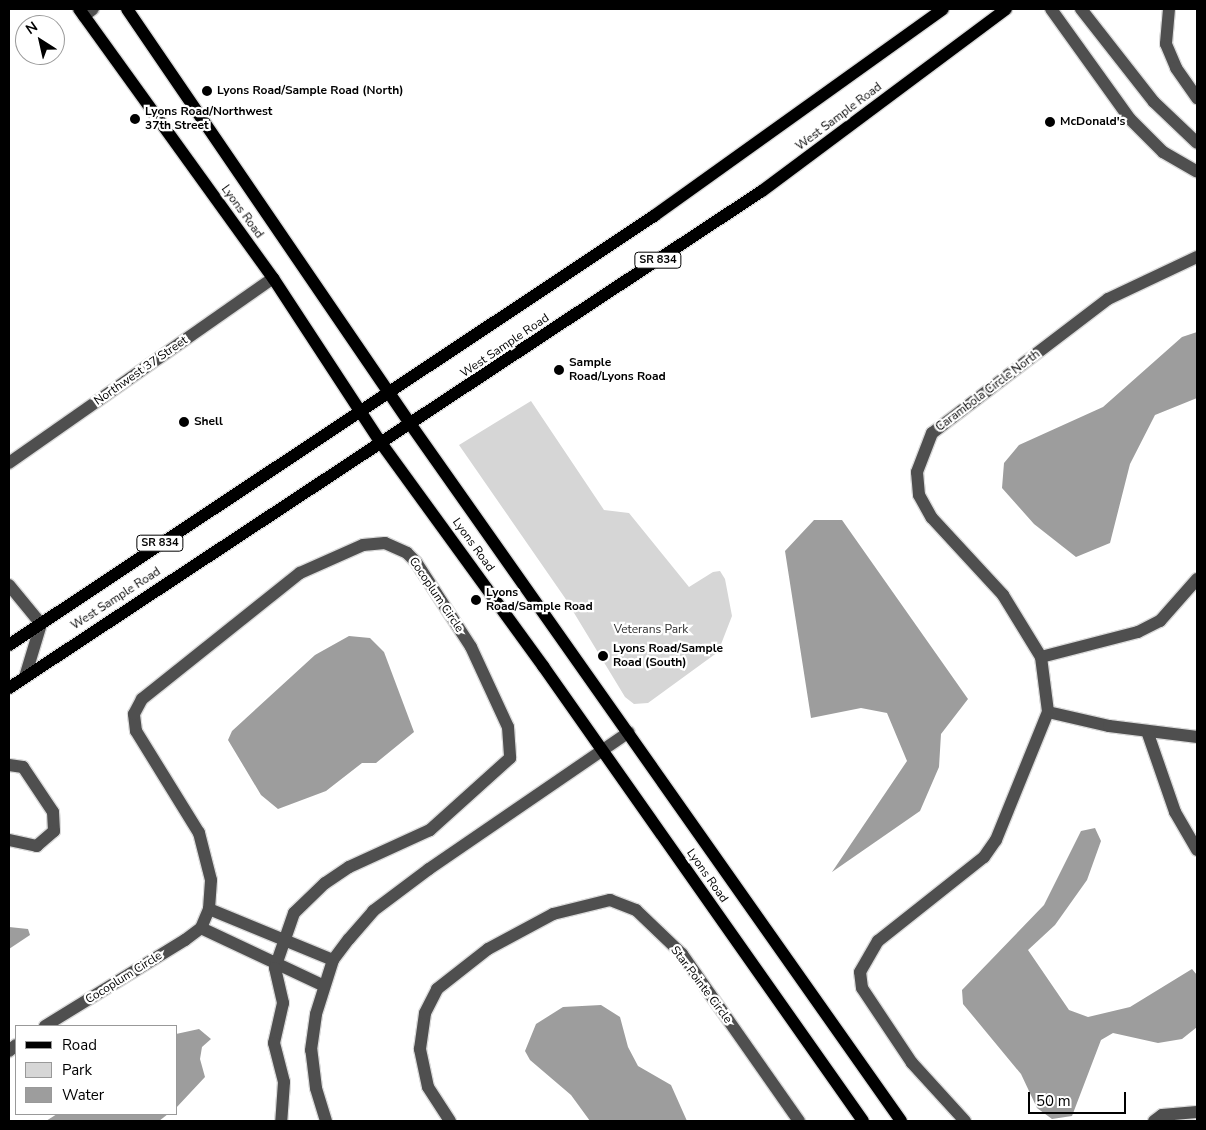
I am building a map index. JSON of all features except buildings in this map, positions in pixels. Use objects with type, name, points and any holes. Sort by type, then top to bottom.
[{"type":"main road","name":"Lyons Road","points":[[127,9],[411,425],[901,1121]]},
{"type":"main road","name":"West Sample Road","points":[[9,645],[359,409],[389,393],[693,189],[943,9]]},
{"type":"main road","name":"West Sample Road","points":[[9,688],[411,425],[762,191],[1006,9]]},
{"type":"main road","name":"Lyons Road","points":[[85,11],[273,278],[381,443],[602,750],[863,1121]]},
{"type":"street","points":[[1051,9],[1130,119],[1163,152],[1197,172]]},
{"type":"street","points":[[1081,9],[1154,102],[1197,143]]},
{"type":"street","points":[[1169,9],[1166,44],[1176,68],[1197,98]]},
{"type":"street","name":"Carambola Circle North","points":[[1048,712],[1041,657],[1003,595],[932,518],[919,495],[917,472],[923,447],[932,433],[1108,299],[1197,258]]},
{"type":"street","name":"Northwest 37 Street","points":[[9,463],[273,278]]},
{"type":"street","name":"Cocoplum Circle","points":[[47,1025],[201,928],[209,909],[210,880],[199,833],[136,731],[134,714],[142,699],[300,573],[363,545],[385,543],[407,553],[416,562],[471,647],[508,727],[510,758],[430,830],[349,867],[326,883],[294,913],[283,939],[277,961],[283,1003],[274,1043],[284,1082],[281,1121]]},
{"type":"street","points":[[1041,657],[1138,632],[1160,621],[1197,580]]},
{"type":"street","points":[[9,585],[41,624],[25,677]]},
{"type":"street","points":[[965,1121],[912,1063],[862,988],[860,972],[865,958],[878,941],[984,857],[996,840],[1048,712],[1147,731],[1197,737]]},
{"type":"street","points":[[1147,731],[1175,812],[1197,850]]},
{"type":"street","points":[[326,1121],[316,1088],[312,1050],[324,986],[333,960],[373,911],[628,732]]},
{"type":"street","points":[[9,765],[23,767],[53,812],[54,831],[37,846],[9,840]]},
{"type":"street","name":"Star Pointe Circle","points":[[450,1121],[428,1087],[420,1049],[425,1014],[437,989],[488,949],[553,914],[610,900],[636,910],[682,954],[799,1121]]},
{"type":"street","points":[[209,909],[333,960]]},
{"type":"street","points":[[201,928],[277,961],[324,986]]},
{"type":"street","points":[[1154,1121],[1162,1115],[1197,1112]]},
{"type":"green space","name":"Veterans Park","points":[[531,401],[604,510],[629,513],[689,587],[713,572],[720,571],[725,579],[732,616],[718,652],[648,703],[634,704],[625,697],[565,598],[459,445]]},
{"type":"water","points":[[1197,332],[1197,398],[1155,415],[1130,464],[1110,543],[1076,557],[1034,524],[1002,488],[1004,463],[1019,445],[1103,407],[1182,337]]},
{"type":"water","points":[[814,520],[842,520],[968,699],[941,734],[939,767],[920,811],[832,872],[907,761],[887,713],[861,708],[811,718],[785,551]]},
{"type":"water","points":[[349,636],[370,638],[384,652],[414,732],[376,763],[362,763],[326,791],[278,809],[261,795],[228,740],[232,731],[315,655]]},
{"type":"water","points":[[1095,828],[1101,841],[1087,880],[1055,925],[1028,950],[1069,1010],[1088,1017],[1130,1007],[1192,969],[1197,975],[1197,1027],[1182,1039],[1158,1043],[1113,1033],[1101,1040],[1072,1116],[1052,1119],[1037,1108],[1021,1074],[963,1004],[962,990],[1044,905],[1081,831]]},
{"type":"water","points":[[9,927],[28,929],[30,935],[9,949]]},
{"type":"water","points":[[601,1005],[620,1017],[628,1047],[638,1066],[671,1085],[687,1121],[590,1121],[571,1095],[530,1060],[525,1051],[536,1024],[563,1007]]},
{"type":"water","points":[[199,1029],[211,1039],[202,1047],[200,1059],[205,1077],[178,1106],[178,1034]]},
{"type":"water","points":[[55,1115],[167,1115],[159,1121],[46,1121]]},
{"type":"place","name":"Lyons Road/Sample Road (North)","points":[[207,91]]},
{"type":"place","name":"Lyons Road/Northwest 37th Street","points":[[135,119]]},
{"type":"place","name":"McDonald's","points":[[1050,122]]},
{"type":"place","name":"Sample Road/Lyons Road","points":[[559,370]]},
{"type":"place","name":"Shell","points":[[184,422]]},
{"type":"place","name":"Lyons Road/Sample Road","points":[[476,600]]},
{"type":"place","name":"Lyons Road/Sample Road (South)","points":[[603,656]]}]
